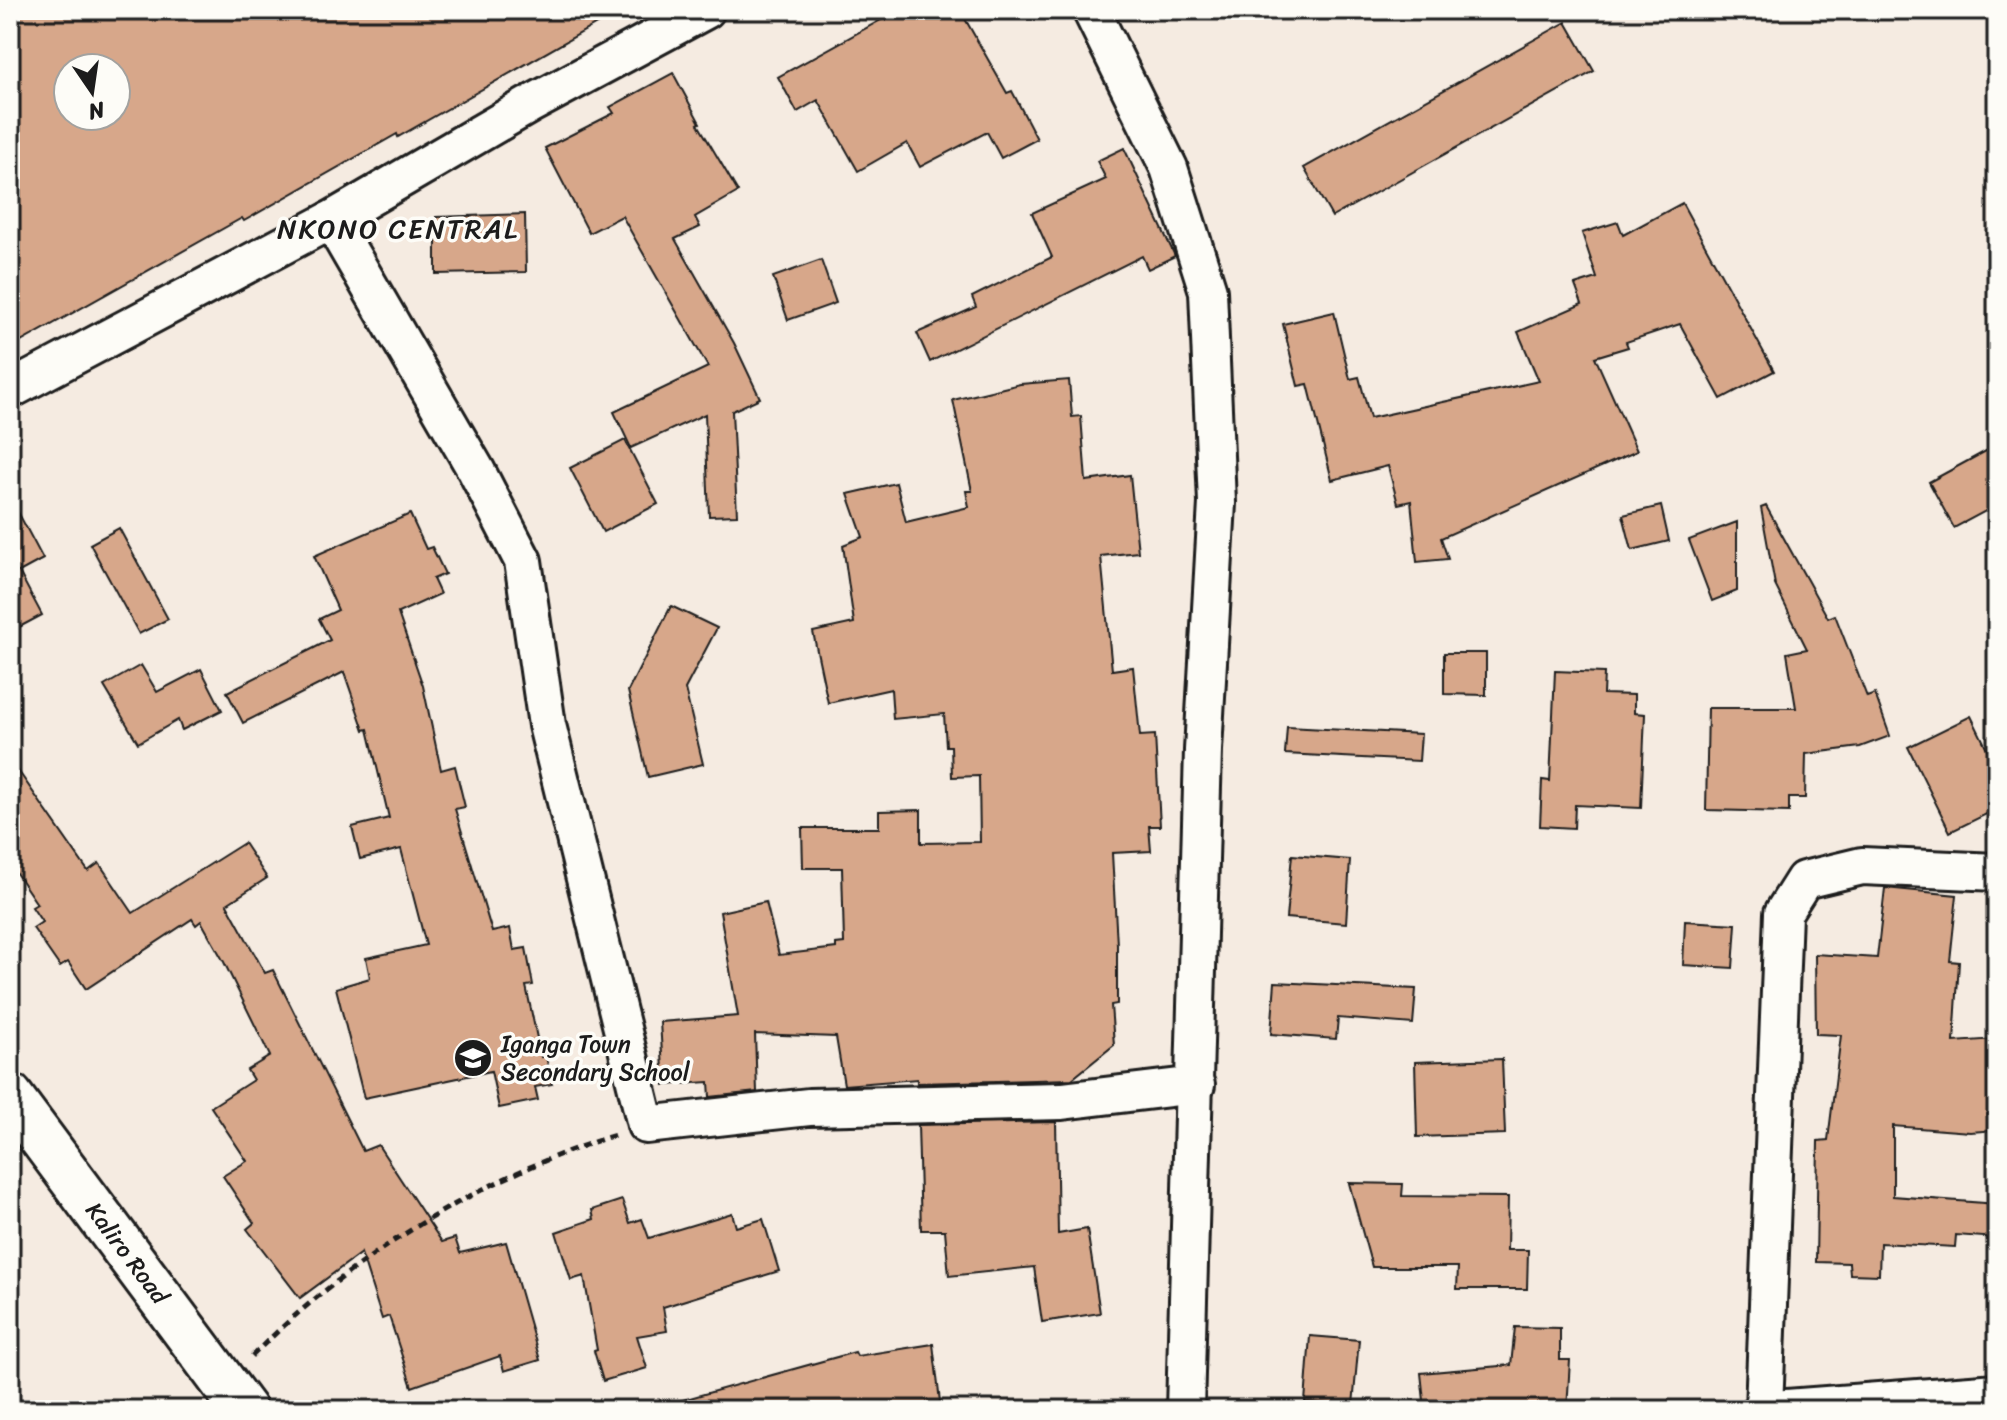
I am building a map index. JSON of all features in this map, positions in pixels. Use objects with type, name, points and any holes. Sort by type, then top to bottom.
[{"type":"main road","name":"Kaliro Road","points":[[10,1096],[234,1397]]},
{"type":"street","points":[[10,390],[331,220],[529,105],[706,10]]},
{"type":"street","points":[[1091,10],[1169,168],[1208,291],[1217,503],[1203,750],[1185,1410]]},
{"type":"street","points":[[331,220],[476,470],[523,561],[547,725],[646,1125],[809,1107],[1062,1101],[1196,1085]]},
{"type":"street","points":[[1997,872],[1862,866],[1804,880],[1783,913],[1762,1410],[1997,1392]]},
{"type":"path","points":[[234,1397],[299,1309],[438,1213],[548,1156],[646,1125]]},
{"type":"building","points":[[10,10],[621,10],[398,137],[397,134],[244,221],[242,218],[10,348]]},
{"type":"building","points":[[899,10],[960,10],[1007,93],[1012,91],[1037,139],[1001,158],[987,132],[920,167],[907,143],[858,171],[818,100],[797,112],[778,77]]},
{"type":"building","points":[[1566,22],[1594,71],[1332,217],[1304,168]]},
{"type":"building","points":[[673,73],[698,124],[738,192],[695,217],[700,227],[675,239],[734,343],[760,398],[732,411],[737,515],[709,516],[705,414],[631,448],[614,412],[708,367],[622,216],[589,233],[545,148],[614,113],[610,107]]},
{"type":"building","points":[[1124,148],[1175,256],[1148,269],[1142,256],[930,362],[917,333],[976,307],[972,297],[1052,257],[1032,213],[1106,179],[1097,161]]},
{"type":"building","points":[[1682,203],[1774,371],[1721,399],[1680,324],[1626,342],[1628,347],[1595,357],[1637,451],[1441,538],[1448,559],[1417,562],[1411,501],[1398,504],[1388,466],[1332,480],[1308,384],[1298,386],[1283,324],[1334,312],[1350,379],[1359,377],[1370,418],[1539,381],[1518,332],[1582,304],[1575,285],[1597,278],[1582,233],[1618,222],[1623,235]]},
{"type":"building","points":[[525,214],[526,272],[436,274],[436,217]]},
{"type":"building","points":[[821,260],[836,303],[788,320],[773,277]]},
{"type":"building","points":[[1069,380],[1072,417],[1081,416],[1086,481],[1130,475],[1138,552],[1101,556],[1112,670],[1133,667],[1140,736],[1155,735],[1160,826],[1149,826],[1151,851],[1112,853],[1117,945],[1117,1004],[1111,1005],[1114,1045],[1072,1079],[917,1083],[917,1079],[844,1085],[836,1037],[755,1034],[757,1092],[710,1097],[709,1082],[664,1085],[660,1022],[738,1016],[720,912],[766,902],[779,955],[836,948],[836,944],[844,943],[842,868],[803,868],[802,828],[879,828],[879,811],[921,810],[921,843],[980,842],[979,776],[952,777],[951,746],[946,746],[944,714],[893,719],[891,689],[828,703],[813,632],[854,623],[843,545],[863,537],[848,494],[896,483],[906,522],[969,507],[966,491],[972,491],[953,400],[1020,384]]},
{"type":"building","points":[[625,440],[658,504],[603,532],[570,468]]},
{"type":"building","points":[[1997,445],[1997,505],[1954,528],[1929,482]]},
{"type":"building","points":[[10,497],[43,559],[19,572],[42,615],[10,632]]},
{"type":"building","points":[[1661,506],[1669,541],[1632,550],[1623,515]]},
{"type":"building","points":[[1766,506],[1828,618],[1835,615],[1867,697],[1875,694],[1890,736],[1860,747],[1806,754],[1805,798],[1789,798],[1789,812],[1706,810],[1708,708],[1796,708],[1787,653],[1807,649],[1775,585],[1761,508]]},
{"type":"building","points":[[410,514],[426,549],[432,547],[445,574],[433,579],[440,594],[398,613],[423,686],[441,770],[455,766],[465,807],[455,809],[492,932],[510,928],[514,950],[526,948],[533,985],[526,986],[541,1057],[546,1056],[552,1084],[535,1087],[538,1100],[499,1108],[491,1071],[364,1098],[336,988],[370,978],[366,958],[426,945],[401,849],[360,859],[352,827],[389,818],[368,729],[364,730],[344,672],[243,723],[227,692],[330,640],[319,619],[338,610],[314,556]]},
{"type":"building","points":[[1737,522],[1737,591],[1712,601],[1689,540]]},
{"type":"building","points":[[119,528],[168,619],[139,634],[90,544]]},
{"type":"building","points":[[671,606],[717,628],[685,689],[703,764],[648,777],[628,691]]},
{"type":"building","points":[[1444,653],[1486,653],[1486,695],[1444,694]]},
{"type":"building","points":[[141,665],[157,692],[201,669],[222,710],[182,730],[178,720],[138,743],[104,686]]},
{"type":"building","points":[[1555,671],[1604,673],[1603,694],[1634,695],[1634,713],[1645,714],[1641,808],[1575,805],[1574,828],[1540,826],[1542,780],[1550,781]]},
{"type":"building","points":[[1971,716],[1997,769],[1997,809],[1950,832],[1908,747]]},
{"type":"building","points":[[1287,727],[1421,734],[1419,761],[1285,754]]},
{"type":"building","points":[[10,759],[88,871],[99,863],[133,913],[244,843],[267,878],[227,904],[265,973],[273,970],[363,1151],[378,1145],[442,1242],[455,1238],[460,1253],[506,1242],[540,1360],[504,1371],[500,1356],[412,1387],[389,1316],[382,1319],[361,1253],[300,1298],[247,1229],[254,1223],[223,1176],[247,1161],[211,1107],[253,1080],[247,1070],[270,1056],[224,962],[201,921],[196,925],[192,919],[86,989],[68,962],[60,967],[33,928],[42,922],[32,907],[37,904],[10,864]]},
{"type":"building","points":[[1292,855],[1350,860],[1346,923],[1286,918]]},
{"type":"building","points":[[1885,888],[1957,895],[1950,961],[1959,962],[1954,1042],[1997,1039],[1997,1130],[1970,1132],[1893,1126],[1893,1196],[1997,1204],[1997,1238],[1956,1235],[1955,1247],[1880,1243],[1879,1275],[1850,1274],[1849,1263],[1816,1262],[1818,1141],[1828,1140],[1841,1035],[1816,1034],[1815,954],[1877,958]]},
{"type":"building","points":[[1685,921],[1736,924],[1733,968],[1683,965]]},
{"type":"building","points":[[1275,982],[1416,989],[1413,1024],[1338,1018],[1336,1039],[1271,1034]]},
{"type":"building","points":[[1502,1059],[1505,1134],[1417,1137],[1415,1062]]},
{"type":"building","points":[[1056,1122],[1058,1234],[1087,1229],[1100,1313],[1042,1322],[1034,1267],[949,1276],[945,1230],[921,1230],[918,1125]]},
{"type":"building","points":[[1349,1183],[1403,1184],[1402,1196],[1508,1197],[1507,1250],[1528,1250],[1527,1289],[1457,1289],[1458,1267],[1372,1267]]},
{"type":"building","points":[[622,1200],[630,1223],[642,1219],[649,1238],[732,1213],[736,1227],[763,1219],[779,1271],[663,1307],[667,1331],[637,1336],[647,1368],[603,1381],[594,1351],[597,1350],[584,1276],[571,1280],[556,1232],[594,1219],[592,1210]]},
{"type":"building","points":[[1515,1327],[1560,1328],[1560,1360],[1570,1360],[1567,1410],[1425,1410],[1421,1373],[1511,1365]]},
{"type":"building","points":[[1310,1336],[1359,1340],[1353,1405],[1305,1402]]},
{"type":"building","points":[[933,1344],[941,1410],[680,1410],[679,1401],[855,1352],[857,1356]]},
{"type":"place","name":"Iganga Town Secondary School","points":[[473,1058]]},
{"type":"district","name":"NKONO CENTRAL","points":[[398,228]]}]
